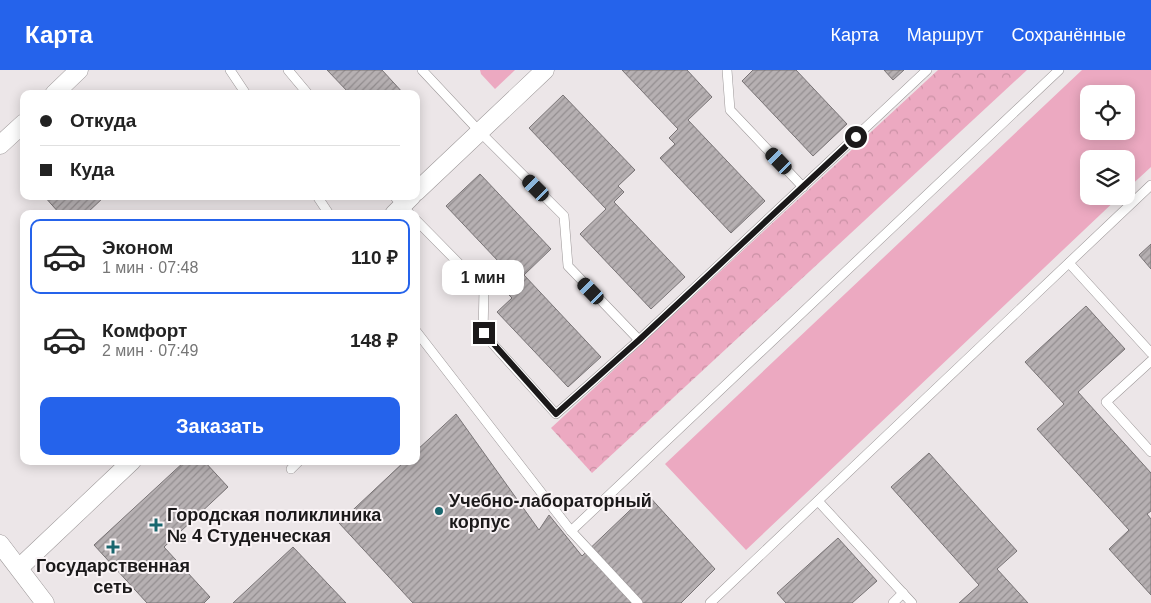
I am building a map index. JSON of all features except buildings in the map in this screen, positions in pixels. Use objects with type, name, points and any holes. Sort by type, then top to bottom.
[{"type":"street","points":[[58,90],[79,70]]},
{"type":"street","points":[[420,188],[545,70]]},
{"type":"street","points":[[0,145],[20,126]]},
{"type":"street","points":[[19,568],[128,465]]},
{"type":"street","points":[[0,544],[45,603]]},
{"type":"lane","points":[[230,70],[243,90]]},
{"type":"lane","points":[[288,70],[305,90]]},
{"type":"lane","points":[[422,70],[480,132],[564,216],[568,266],[639,340]]},
{"type":"lane","points":[[728,70],[730,110],[803,187]]},
{"type":"lane","points":[[420,224],[484,289],[484,333],[556,414],[639,340],[927,70]]},
{"type":"lane","points":[[571,531],[1059,70]]},
{"type":"lane","points":[[710,603],[1151,185]]},
{"type":"lane","points":[[1069,263],[1151,353]]},
{"type":"lane","points":[[420,336],[571,531],[638,603]]},
{"type":"lane","points":[[1151,361],[1106,402],[1151,452]]},
{"type":"lane","points":[[291,469],[295,465]]},
{"type":"lane","points":[[818,501],[912,603]]},
{"type":"lane","points":[[893,603],[903,593]]},
{"type":"green space","points":[[480,70],[515,70],[495,89],[481,74]]},
{"type":"green space","points":[[938,70],[1027,70],[592,473],[551,428]]},
{"type":"green space","points":[[1082,70],[1151,70],[1151,167],[1135,182],[1135,150],[1080,150],[1080,205],[1110,205],[746,550],[665,464]]},
{"type":"place","name":"Учебно-лабораторный корпус","points":[[439,511]]},
{"type":"place","name":"Городская поликлиника № 4 Студенческая","points":[[156,525]]},
{"type":"place","name":"Государственная сеть","points":[[113,547]]},
{"type":"route","points":[[484,333],[556,414],[639,340],[856,137]]}]
